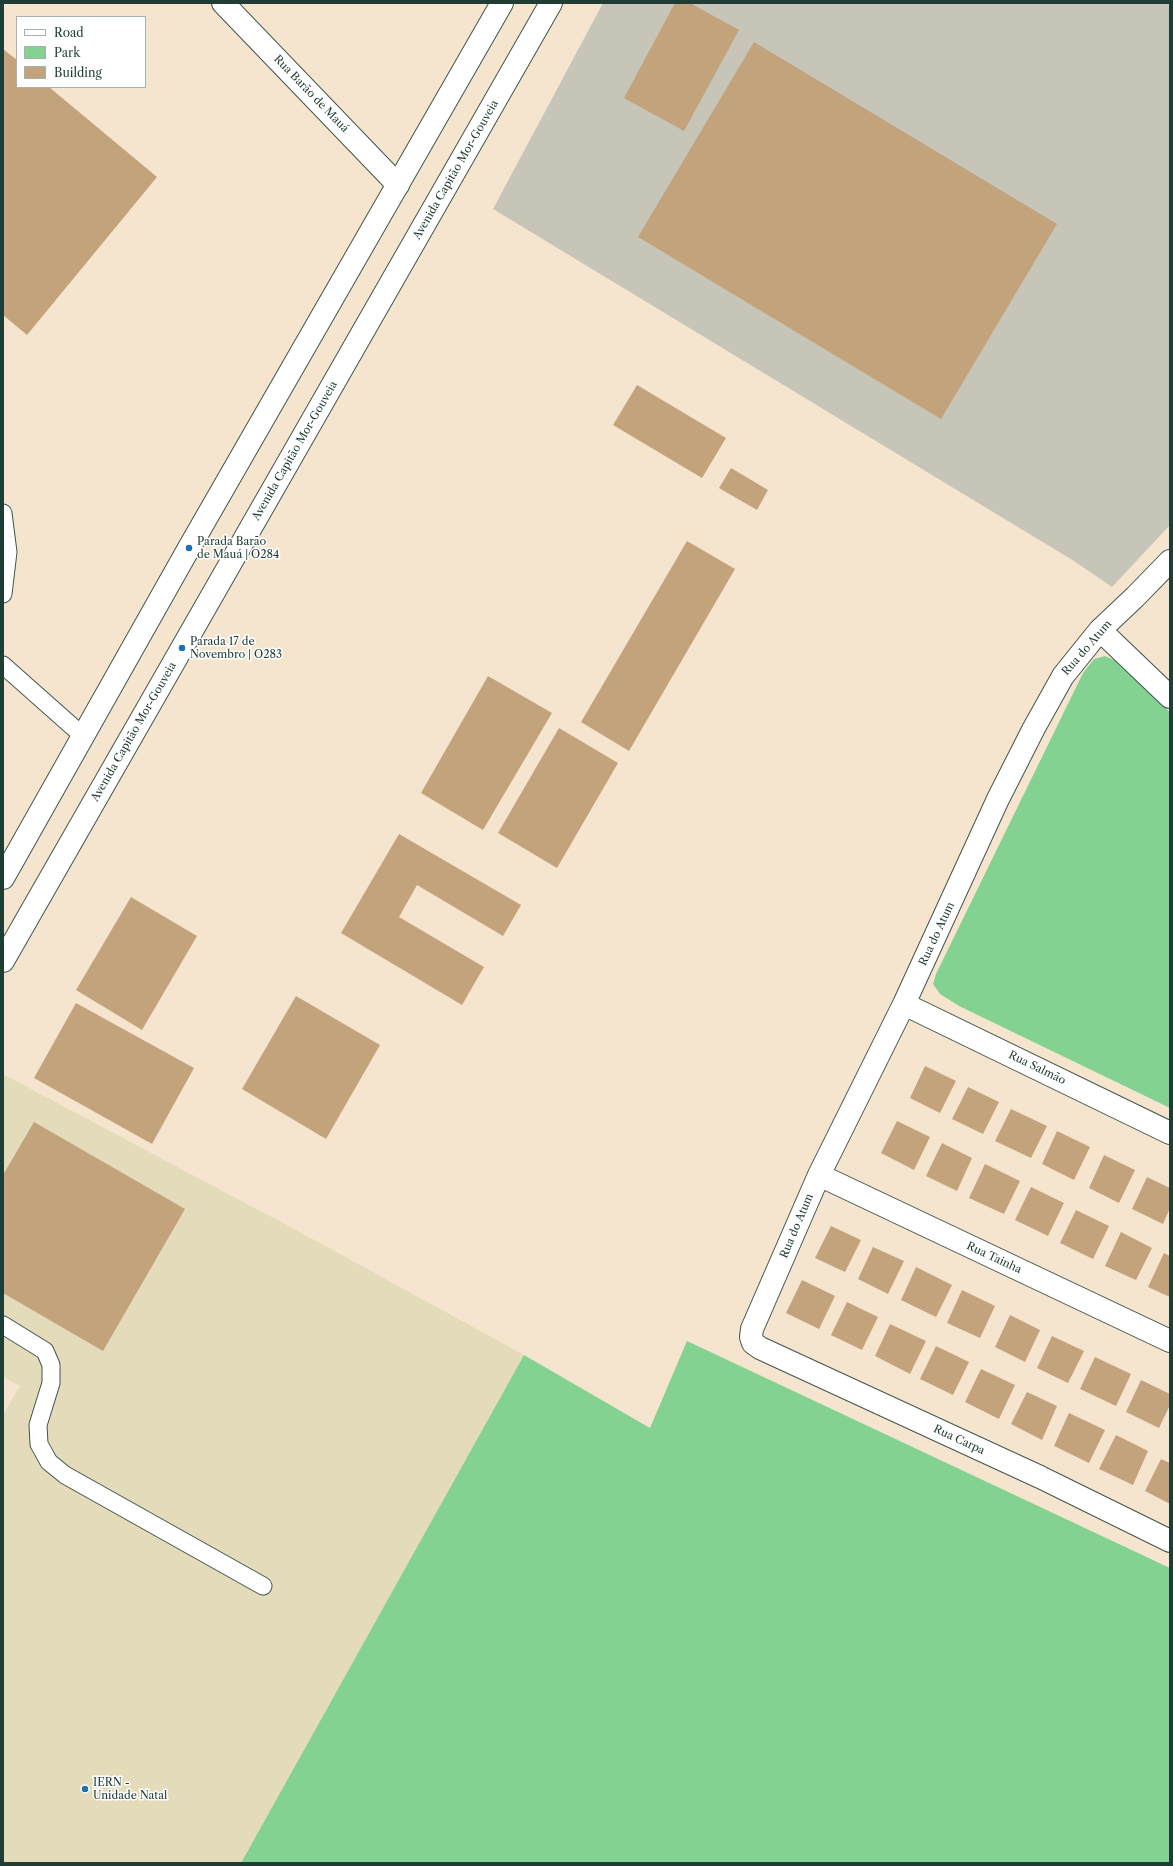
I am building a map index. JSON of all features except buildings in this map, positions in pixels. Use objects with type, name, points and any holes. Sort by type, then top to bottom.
[{"type":"street","name":"Rua Barão de Mauá","points":[[223,3],[398,185]]},
{"type":"street","points":[[3,878],[189,548],[502,3]]},
{"type":"street","name":"Avenida Capitão Mor-Gouveia","points":[[3,961],[551,3]]},
{"type":"street","name":"Rua do Atum","points":[[751,1337],[752,1328],[819,1175],[904,1004],[998,799],[1034,728],[1063,676],[1100,630],[1170,561]]},
{"type":"street","points":[[1100,630],[1170,697]]},
{"type":"street","name":"Rua Salmão","points":[[904,1004],[1170,1133]]},
{"type":"street","name":"Rua Tainha","points":[[819,1175],[1170,1341]]},
{"type":"street","name":"Rua Carpa","points":[[751,1337],[753,1343],[760,1348],[1040,1477],[1170,1541]]},
{"type":"lane","points":[[3,513],[8,552],[3,594]]},
{"type":"lane","points":[[3,665],[84,736]]},
{"type":"lane","points":[[3,1325],[45,1351],[51,1365],[51,1383],[38,1425],[39,1444],[48,1462],[65,1475],[262,1586]]},
{"type":"shaded area","points":[[603,3],[1170,3],[1170,525],[1112,587],[1074,561],[493,209]]},
{"type":"shaded area","points":[[3,1074],[307,1236],[524,1355],[241,1863],[3,1863],[3,1415],[20,1386],[3,1377]]},
{"type":"green space","points":[[1105,656],[1114,660],[1170,712],[1170,1108],[959,1006],[940,994],[933,984],[936,974],[1083,673],[1094,659]]},
{"type":"green space","points":[[687,1341],[1170,1568],[1170,1863],[241,1863],[524,1355],[650,1428]]},
{"type":"place","name":"Parada Barão de Mauá | O284","points":[[189,548]]},
{"type":"place","name":"Parada 17 de Novembro | O283","points":[[182,648]]},
{"type":"place","name":"IERN - Unidade Natal","points":[[85,1789]]}]
